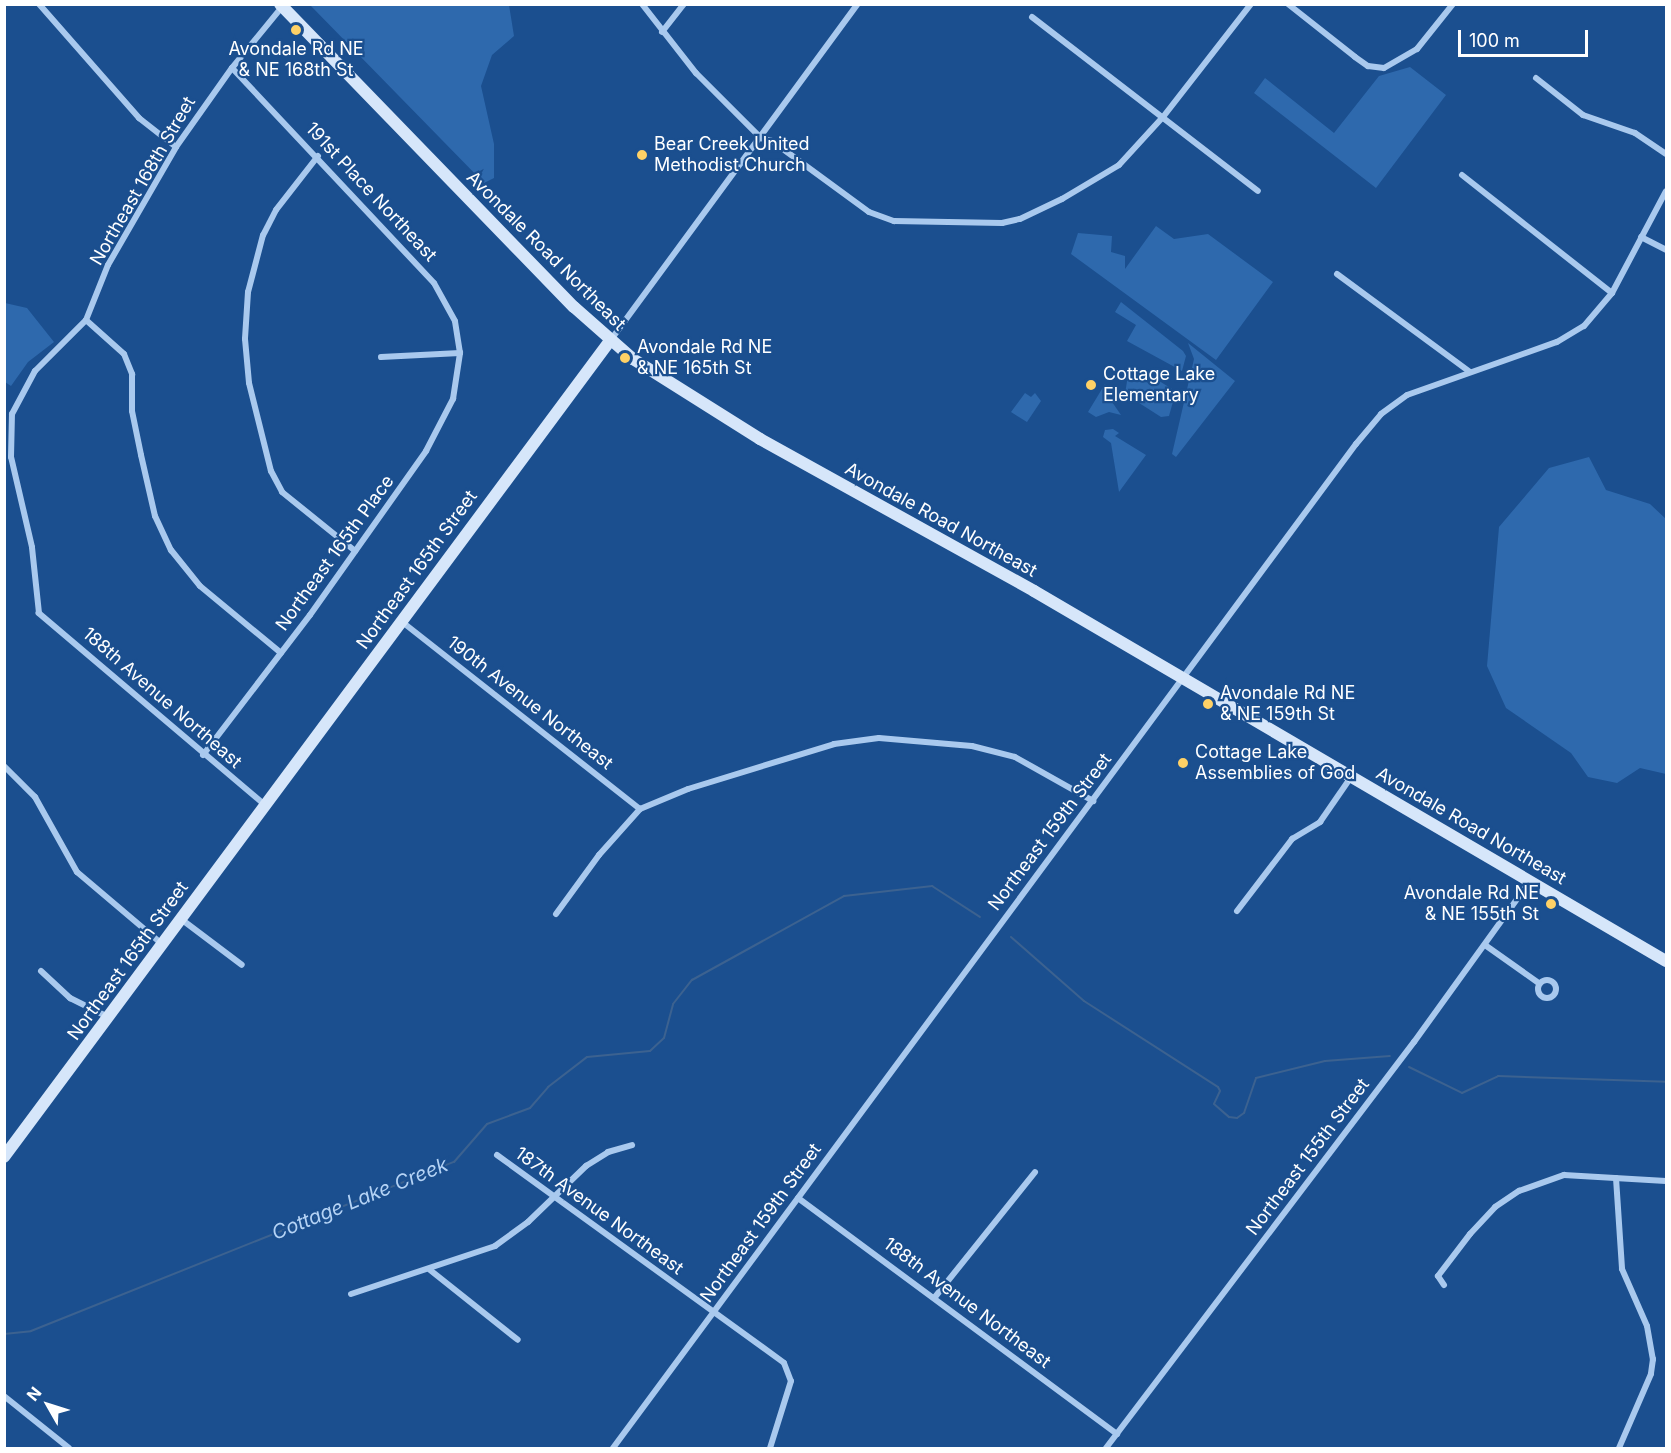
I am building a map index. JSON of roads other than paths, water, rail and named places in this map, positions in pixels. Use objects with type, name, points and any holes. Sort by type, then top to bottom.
[{"type":"main road","name":"Avondale Road Northeast","points":[[281,6],[609,342],[760,440],[1183,678],[1666,961]]},
{"type":"main road","name":"Northeast 165th Street","points":[[4,1157],[609,342]]},
{"type":"street","points":[[39,4],[133,112],[177,147]]},
{"type":"street","points":[[642,4],[696,73],[760,138],[772,141],[879,217],[928,223],[1002,223],[1020,219],[1104,175],[1131,154],[1163,117],[1251,4]]},
{"type":"street","points":[[662,32],[684,4]]},
{"type":"street","name":"Northeast 165th Street","points":[[609,342],[858,4]]},
{"type":"street","points":[[1288,4],[1362,61],[1384,68],[1417,49],[1453,4]]},
{"type":"street","name":"Northeast 168th Street","points":[[87,320],[108,266],[177,147],[232,68],[281,6]]},
{"type":"street","points":[[1032,17],[1258,191]]},
{"type":"street","name":"191st Place Northeast","points":[[232,68],[318,156],[434,283],[455,321],[460,353]]},
{"type":"street","points":[[1536,78],[1583,115],[1635,132],[1666,154]]},
{"type":"street","points":[[318,156],[276,210],[254,262],[248,292],[245,339],[259,431],[282,492],[355,551]]},
{"type":"street","points":[[1462,175],[1612,293]]},
{"type":"street","name":"Northeast 159th Street","points":[[613,1449],[1381,414],[1407,395],[1557,342],[1584,326],[1612,293],[1666,191]]},
{"type":"street","points":[[1641,237],[1666,250]]},
{"type":"street","points":[[1336,274],[1470,372]]},
{"type":"street","points":[[87,320],[124,354],[132,374],[132,411],[141,455],[155,516],[171,550],[200,586],[281,653]]},
{"type":"street","name":"188th Avenue Northeast","points":[[87,320],[35,370],[12,414],[11,457],[32,546],[39,613],[124,683],[203,755],[265,806]]},
{"type":"street","points":[[381,357],[460,353]]},
{"type":"street","name":"Northeast 165th Place","points":[[203,755],[355,551],[443,422],[453,399],[460,353]]},
{"type":"street","name":"190th Avenue Northeast","points":[[401,621],[640,809]]},
{"type":"street","points":[[556,914],[599,855],[640,809],[688,789],[834,744],[879,738],[928,739],[1015,757],[1093,801]]},
{"type":"street","points":[[4,766],[35,797],[77,872],[163,944]]},
{"type":"street","points":[[1237,911],[1292,839],[1320,822],[1351,777]]},
{"type":"street","name":"Northeast 155th Street","points":[[1106,1449],[1485,945],[1530,880]]},
{"type":"street","points":[[181,919],[242,965]]},
{"type":"street","points":[[1485,945],[1540,984]]},
{"type":"street","points":[[41,971],[70,998],[109,1017]]},
{"type":"street","points":[[351,1294],[430,1270],[495,1246],[528,1222],[552,1196],[608,1152],[632,1145]]},
{"type":"street","name":"187th Avenue Northeast","points":[[497,1155],[784,1363],[791,1382],[770,1449]]},
{"type":"street","points":[[935,1297],[1035,1172]]},
{"type":"street","points":[[1444,1285],[1438,1276],[1470,1234],[1495,1208],[1519,1191],[1564,1175],[1666,1181]]},
{"type":"street","points":[[1616,1178],[1622,1269],[1652,1345],[1651,1374],[1619,1449]]},
{"type":"street","name":"188th Avenue Northeast","points":[[798,1198],[935,1297],[1117,1434]]},
{"type":"street","points":[[430,1270],[518,1340]]},
{"type":"street","points":[[4,1396],[69,1449]]},
{"type":"waterway","name":"Cottage Lake Creek","points":[[4,1334],[31,1331],[454,1162],[487,1124],[530,1108],[548,1087],[587,1057],[650,1051],[664,1038],[673,1004],[692,980],[844,896],[932,886],[980,917]]},
{"type":"waterway","name":"Cottage Lake Creek","points":[[1011,937],[1084,1001],[1218,1087],[1220,1091],[1214,1104],[1229,1117],[1237,1118],[1244,1113],[1256,1078],[1325,1061],[1390,1056]]},
{"type":"waterway","name":"Cottage Lake Creek","points":[[1409,1067],[1462,1093],[1498,1076],[1666,1082]]},
{"type":"place","name":"Avondale Rd NE & NE 168th St","points":[[296,30]]},
{"type":"place","name":"Bear Creek United Methodist Church","points":[[642,155]]},
{"type":"place","name":"Avondale Rd NE & NE 165th St","points":[[625,358]]},
{"type":"place","name":"Cottage Lake Elementary","points":[[1091,385]]},
{"type":"place","name":"Avondale Rd NE & NE 159th St","points":[[1208,704]]},
{"type":"place","name":"Cottage Lake Assemblies of God","points":[[1183,763]]},
{"type":"place","name":"Avondale Rd NE & NE 155th St","points":[[1551,904]]}]
